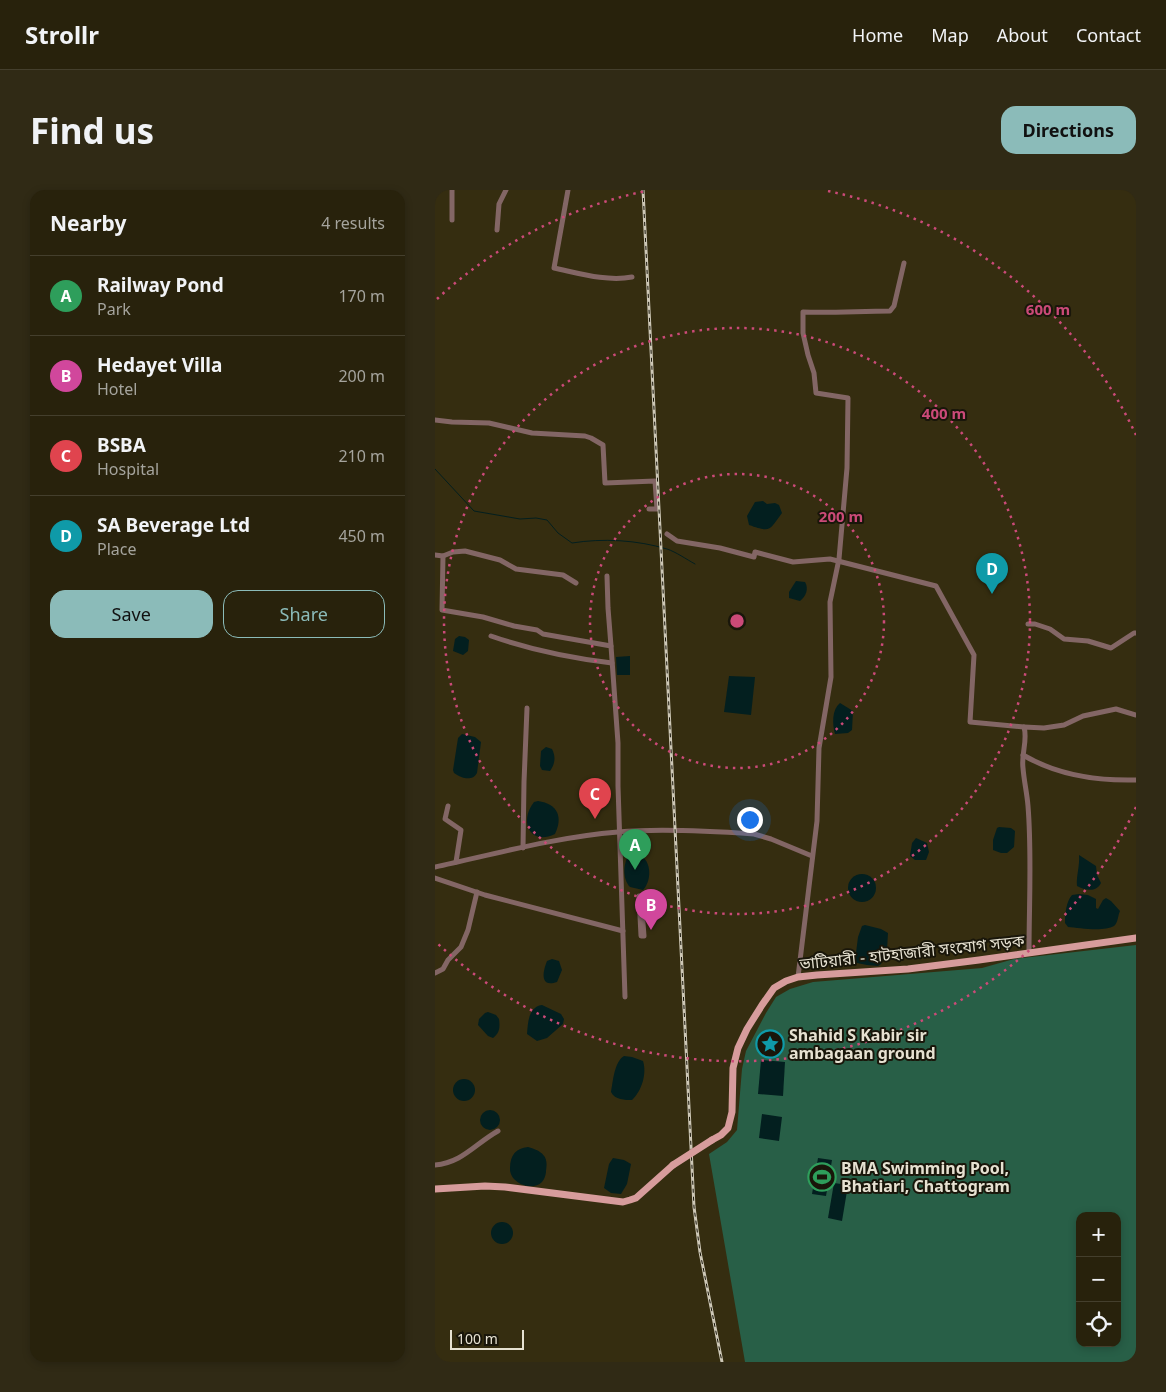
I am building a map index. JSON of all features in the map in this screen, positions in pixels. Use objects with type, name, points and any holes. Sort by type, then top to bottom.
[{"type":"main road","name":"ভাটিয়ারী - হাটহাজারী সংযোগ সড়ক","points":[[435,1189],[505,1186],[623,1202],[635,1198],[673,1165],[721,1136],[728,1128],[732,1112],[733,1068],[738,1048],[747,1029],[774,988],[786,981],[798,977],[908,969],[1136,938]]},
{"type":"street","points":[[452,190],[452,220]]},
{"type":"street","points":[[497,230],[499,204],[506,190]]},
{"type":"street","points":[[568,190],[554,268],[604,277],[623,279],[633,277]]},
{"type":"street","points":[[798,977],[818,802],[819,748],[831,677],[830,602],[837,561],[839,559],[847,468],[848,398],[816,393],[814,373],[803,333],[803,312],[891,311],[894,306],[904,263]]},
{"type":"street","points":[[435,420],[489,423],[532,433],[591,438],[603,445],[605,483],[655,481],[657,509],[649,509]]},
{"type":"street","points":[[667,534],[677,541],[721,548],[754,557],[755,552],[793,562],[830,559],[935,586],[974,656],[971,722],[1044,728],[1064,725],[1083,716],[1116,709],[1136,715]]},
{"type":"street","points":[[435,555],[443,556],[453,552],[465,551],[500,560],[517,570],[563,575],[576,583]]},
{"type":"street","points":[[443,556],[442,610],[483,617],[537,630],[543,634],[611,646]]},
{"type":"street","points":[[607,576],[607,608],[618,735],[625,997]]},
{"type":"street","points":[[1028,624],[1035,624],[1050,629],[1064,639],[1088,641],[1111,648],[1134,632],[1136,633]]},
{"type":"street","points":[[491,636],[516,645],[552,654],[612,662]]},
{"type":"street","points":[[523,848],[527,708]]},
{"type":"street","points":[[1024,726],[1027,736],[1023,755],[1029,828],[1029,953]]},
{"type":"street","points":[[1023,755],[1038,764],[1071,775],[1136,780]]},
{"type":"street","points":[[448,806],[445,820],[461,830],[456,862]]},
{"type":"street","points":[[435,867],[569,839],[620,831],[754,834],[812,856]]},
{"type":"street","points":[[435,878],[546,912],[623,931]]},
{"type":"street","points":[[435,973],[443,969],[448,960],[461,947],[468,930],[477,892]]},
{"type":"street","points":[[639,896],[641,896],[644,936],[641,936],[639,896]]},
{"type":"street","points":[[435,1165],[449,1163],[461,1158],[489,1136],[499,1131]]},
{"type":"green space","points":[[1136,945],[1136,1362],[745,1362],[709,1154],[727,1142],[737,1130],[742,1069],[746,1051],[766,1013],[776,997],[790,989],[813,982],[982,968],[1014,959]]},
{"type":"water","points":[[763,501],[767,504],[775,503],[779,505],[782,513],[772,526],[766,529],[749,525],[747,516],[755,502]]},
{"type":"water","points":[[796,581],[805,582],[807,587],[805,595],[800,601],[789,598],[789,592]]},
{"type":"water","points":[[459,636],[469,640],[468,651],[463,655],[453,651],[455,639]]},
{"type":"water","points":[[630,656],[630,675],[617,675],[616,657]]},
{"type":"water","points":[[729,676],[755,677],[751,715],[724,712]]},
{"type":"water","points":[[840,703],[853,711],[852,730],[848,733],[835,734],[833,717],[835,709]]},
{"type":"water","points":[[462,734],[475,737],[481,742],[477,773],[472,778],[460,776],[454,773],[453,770],[458,738]]},
{"type":"water","points":[[546,747],[552,749],[554,755],[554,763],[550,771],[542,770],[540,766],[541,751]]},
{"type":"water","points":[[538,801],[550,805],[557,812],[559,822],[555,834],[539,837],[529,830],[527,817],[534,802]]},
{"type":"water","points":[[999,827],[1011,828],[1015,831],[1014,847],[1007,853],[993,850],[993,840]]},
{"type":"water","points":[[916,838],[927,843],[929,852],[926,860],[915,860],[910,856],[912,843]]},
{"type":"water","points":[[630,853],[642,857],[649,867],[649,879],[643,890],[630,887],[627,884],[625,866]]},
{"type":"water","points":[[1079,855],[1096,866],[1097,875],[1101,883],[1096,888],[1087,889],[1077,886]]},
{"type":"water","points":[[862,874],[872,878],[876,888],[872,898],[862,902],[852,898],[848,888],[852,878]]},
{"type":"water","points":[[1072,895],[1088,895],[1096,899],[1096,908],[1098,909],[1106,898],[1111,901],[1120,911],[1115,925],[1110,928],[1098,929],[1068,927],[1065,923],[1067,905]]},
{"type":"water","points":[[865,925],[888,933],[887,950],[881,964],[878,966],[857,963],[855,961],[858,937],[862,926]]},
{"type":"water","points":[[552,959],[559,961],[562,970],[557,982],[547,983],[544,978],[544,969],[547,961]]},
{"type":"water","points":[[542,1005],[561,1014],[564,1019],[563,1024],[547,1038],[537,1041],[527,1034],[528,1025],[531,1012],[537,1006]]},
{"type":"water","points":[[488,1012],[496,1015],[499,1019],[499,1029],[493,1038],[488,1036],[478,1025],[479,1019]]},
{"type":"water","points":[[624,1056],[643,1061],[644,1066],[641,1087],[632,1100],[623,1100],[611,1092],[616,1067]]},
{"type":"water","points":[[761,1060],[785,1062],[783,1096],[758,1094]]},
{"type":"water","points":[[464,1079],[472,1082],[475,1090],[472,1098],[464,1101],[456,1098],[453,1090],[456,1082]]},
{"type":"water","points":[[486,1110],[494,1110],[500,1116],[500,1124],[494,1130],[486,1130],[480,1124],[480,1116]]},
{"type":"water","points":[[762,1114],[782,1117],[779,1141],[759,1138]]},
{"type":"water","points":[[528,1147],[541,1152],[547,1166],[542,1182],[533,1186],[517,1182],[513,1178],[510,1168],[511,1159],[515,1153],[520,1149]]},
{"type":"water","points":[[613,1158],[624,1160],[631,1164],[627,1184],[621,1194],[611,1193],[604,1188],[609,1164]]},
{"type":"water","name":"BMA Swimming Pool, Bhatiari, Chattogram","points":[[818,1158],[832,1160],[826,1196],[812,1194]]},
{"type":"water","points":[[834,1183],[848,1185],[842,1221],[828,1218]]},
{"type":"water","points":[[502,1222],[510,1225],[513,1233],[510,1241],[502,1244],[494,1241],[491,1233],[494,1225]]},
{"type":"waterway","points":[[435,469],[474,511],[520,519],[536,518],[547,520],[558,533],[572,543],[620,541],[656,546],[670,550],[695,564]]},
{"type":"railway","points":[[643,190],[694,1207],[700,1252],[722,1362]]},
{"type":"place","name":"SA Beverage Ltd","points":[[992,594]]},
{"type":"place","name":"BSBA","points":[[595,819]]},
{"type":"place","name":"Railway Pond","points":[[635,870]]},
{"type":"place","name":"Hedayet Villa","points":[[651,930]]},
{"type":"place","name":"Shahid S Kabir sir ambagaan ground","points":[[770,1044]]},
{"type":"place","name":"BMA Swimming Pool, Bhatiari, Chattogram","points":[[822,1177]]}]
